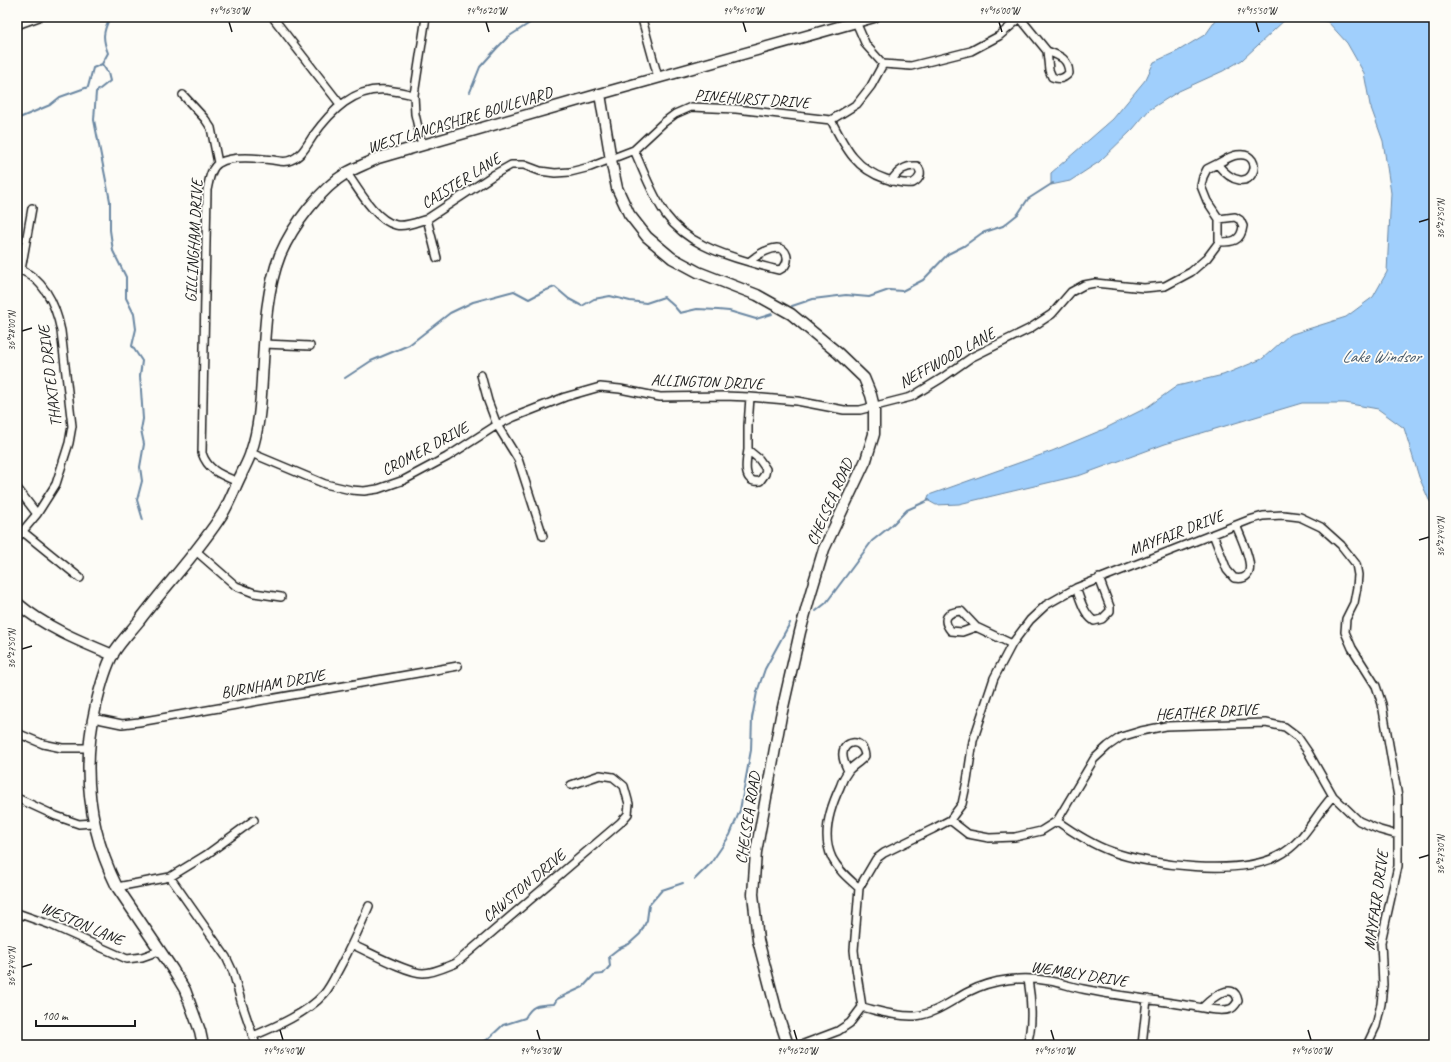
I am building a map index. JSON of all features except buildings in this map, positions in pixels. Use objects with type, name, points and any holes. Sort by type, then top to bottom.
[{"type":"main road","name":"WEST LANCASHIRE BOULEVARD","points":[[203,1045],[200,1031],[185,990],[117,887],[104,859],[93,823],[88,786],[89,748],[93,718],[100,688],[113,655],[157,597],[196,551],[224,512],[251,452],[259,417],[264,344],[270,294],[280,256],[309,208],[330,186],[347,173],[378,158],[658,77],[874,17]]},
{"type":"main road","name":"CHELSEA ROAD","points":[[600,94],[617,188],[629,214],[647,237],[672,258],[698,272],[757,294],[791,314],[838,353],[864,378],[872,395],[874,407],[874,434],[866,460],[824,549],[811,592],[800,632],[781,716],[756,852],[753,894],[758,940],[768,981],[788,1045]]},
{"type":"main road","points":[[17,603],[63,634],[113,655]]},
{"type":"street","points":[[17,25],[39,17]]},
{"type":"street","points":[[422,145],[415,114],[414,95],[426,17]]},
{"type":"street","points":[[860,20],[866,45],[883,64],[911,66],[971,51],[999,36],[1021,17],[1048,51]]},
{"type":"street","points":[[274,19],[340,104]]},
{"type":"street","points":[[642,19],[658,77]]},
{"type":"street","name":"PINEHURST DRIVE","points":[[611,160],[634,150],[675,114],[691,107],[736,109],[832,120],[857,104],[871,86],[883,64]]},
{"type":"street","name":"GILLINGHAM DRIVE","points":[[238,482],[217,473],[210,468],[202,453],[208,190],[210,174],[218,163],[230,159],[243,158],[286,162],[292,160],[303,151],[325,120],[340,104],[361,93],[374,90],[387,90],[414,95]]},
{"type":"street","points":[[183,96],[205,118],[210,128],[218,163]]},
{"type":"street","points":[[832,120],[844,144],[858,164],[873,175],[891,181]]},
{"type":"street","points":[[634,150],[666,216],[677,228],[700,244],[727,256],[749,262],[779,270],[784,267],[787,261],[787,254],[784,250],[778,248],[756,256],[749,262]]},
{"type":"street","points":[[1217,164],[1229,177],[1238,180],[1247,179],[1252,175],[1254,170],[1253,160],[1244,155],[1230,157],[1207,169],[1201,186],[1207,200],[1219,219],[1219,242],[1232,242],[1240,237],[1243,226],[1240,220],[1235,217],[1219,219]]},
{"type":"street","name":"CAISTER LANE","points":[[347,173],[365,200],[380,216],[390,223],[404,225],[426,220],[494,174],[511,165],[524,165],[540,171],[555,173],[570,172],[611,160]]},
{"type":"street","points":[[19,271],[32,208]]},
{"type":"street","points":[[426,220],[438,258]]},
{"type":"street","name":"NEFFWOOD LANE","points":[[874,407],[911,397],[972,357],[1029,329],[1052,314],[1071,292],[1084,285],[1095,283],[1144,288],[1165,286],[1191,272],[1207,258],[1219,242]]},
{"type":"street","name":"THAXTED DRIVE","points":[[17,538],[37,514],[56,484],[69,443],[72,426],[62,339],[58,319],[47,293],[38,280],[32,275],[19,271]]},
{"type":"street","points":[[264,344],[310,346]]},
{"type":"street","points":[[481,375],[488,401],[497,425],[518,459],[543,536]]},
{"type":"street","name":"ALLINGTON DRIVE","points":[[497,425],[565,397],[600,387],[620,389],[660,397],[750,397],[797,401],[844,410],[860,410],[874,407]]},
{"type":"street","points":[[748,450],[750,397]]},
{"type":"street","name":"CROMER DRIVE","points":[[251,452],[325,484],[351,490],[378,489],[404,480],[441,460],[497,425]]},
{"type":"street","points":[[17,488],[37,514]]},
{"type":"street","name":"MAYFAIR DRIVE","points":[[862,1007],[854,950],[859,888],[876,859],[884,853],[950,820],[962,804],[973,741],[994,678],[1012,644],[1030,620],[1046,605],[1076,588],[1099,578],[1236,525],[1263,516],[1283,515],[1300,517],[1321,527],[1341,545],[1356,564],[1358,586],[1354,602],[1346,619],[1345,632],[1352,648],[1376,686],[1382,704],[1398,797],[1398,866],[1381,942],[1383,985],[1381,1004],[1376,1026],[1367,1045]]},
{"type":"street","points":[[1213,534],[1227,570],[1234,578],[1244,578],[1251,570],[1236,525]]},
{"type":"street","points":[[22,531],[80,578]]},
{"type":"street","points":[[196,551],[236,586],[254,593],[281,597]]},
{"type":"street","points":[[1076,588],[1090,618],[1094,620],[1102,619],[1110,611],[1110,606],[1099,578]]},
{"type":"street","points":[[976,627],[1012,644]]},
{"type":"street","name":"BURNHAM DRIVE","points":[[93,718],[122,724],[139,722],[458,666]]},
{"type":"street","name":"HEATHER DRIVE","points":[[950,820],[968,834],[989,838],[1015,837],[1041,831],[1057,821],[1094,759],[1108,746],[1121,738],[1141,731],[1166,726],[1266,723],[1285,727],[1297,736],[1308,752],[1333,796],[1359,821],[1380,830],[1398,835]]},
{"type":"street","points":[[17,733],[43,744],[62,748],[89,748]]},
{"type":"street","points":[[848,771],[832,802],[827,836],[831,857],[837,867],[859,888]]},
{"type":"street","name":"CAWSTON DRIVE","points":[[353,945],[405,968],[422,973],[433,972],[456,963],[620,823],[628,814],[629,804],[624,786],[613,777],[600,775],[571,785]]},
{"type":"street","points":[[1057,821],[1076,834],[1110,851],[1139,859],[1170,865],[1230,868],[1260,863],[1278,857],[1295,846],[1333,796]]},
{"type":"street","points":[[17,798],[56,816],[79,824],[93,823]]},
{"type":"street","points":[[117,887],[170,877],[206,855],[254,820]]},
{"type":"street","points":[[170,877],[226,957],[233,972],[256,1045]]},
{"type":"street","points":[[253,1036],[278,1026],[297,1014],[323,994],[330,986],[353,945],[369,906]]},
{"type":"street","name":"WESTON LANE","points":[[17,913],[51,924],[127,958],[142,957],[159,951]]},
{"type":"street","points":[[1026,1045],[1028,1041],[1032,1001],[1028,979]]},
{"type":"street","name":"WEMBLY DRIVE","points":[[862,1007],[892,1014],[916,1016],[938,1009],[967,993],[990,983],[1028,979],[1050,981],[1102,992],[1203,1007]]},
{"type":"street","points":[[1142,1045],[1147,999]]},
{"type":"street","points":[[800,1045],[838,1031],[850,1023],[862,1007]]},
{"type":"water","points":[[1218,17],[1288,17],[1242,60],[1223,71],[1179,91],[1149,110],[1133,129],[1099,162],[1070,181],[1051,185],[1051,173],[1113,119],[1146,79],[1154,62],[1178,51],[1206,34]]},
{"type":"water","name":"Lake Windsor","points":[[1311,17],[1434,17],[1434,507],[1429,500],[1419,477],[1404,428],[1378,409],[1345,403],[1302,403],[1165,444],[1081,475],[959,504],[936,505],[927,500],[929,495],[1052,451],[1102,430],[1146,408],[1177,386],[1223,375],[1262,359],[1289,335],[1346,317],[1373,297],[1387,272],[1391,193],[1383,141],[1370,105],[1364,73],[1347,43],[1328,22]]},
{"type":"waterway","points":[[110,17],[104,35],[108,53],[102,64],[108,73],[110,81],[96,92],[94,120],[110,201],[110,230],[113,251],[126,277],[126,298],[134,314],[136,329],[132,346],[142,361],[140,376],[143,419],[141,430],[144,444],[140,467],[142,481],[137,500],[143,520]]},
{"type":"waterway","points":[[470,92],[480,67],[497,48],[508,37],[539,17]]},
{"type":"waterway","points":[[17,119],[50,105],[60,97],[88,87],[93,68],[102,64]]},
{"type":"waterway","points":[[792,306],[813,299],[846,295],[869,297],[889,290],[902,291],[923,280],[948,254],[964,246],[982,233],[1003,226],[1018,214],[1028,199],[1053,183]]},
{"type":"waterway","points":[[345,378],[371,361],[409,345],[450,313],[473,302],[514,291],[529,299],[555,287],[569,299],[582,306],[594,299],[610,296],[646,303],[664,297],[680,313],[697,309],[718,310],[729,311],[756,319],[772,314]]},
{"type":"waterway","points":[[816,611],[826,603],[872,541],[892,525],[907,510],[929,500]]},
{"type":"waterway","points":[[695,879],[711,863],[730,835],[740,810],[751,750],[752,718],[757,692],[765,669],[790,623]]},
{"type":"waterway","points":[[478,1045],[488,1039],[503,1025],[525,1018],[530,1010],[536,1006],[554,1004],[557,999],[583,987],[594,975],[603,974],[610,966],[609,956],[618,949],[629,944],[640,934],[647,920],[649,905],[662,890],[683,883]]}]
